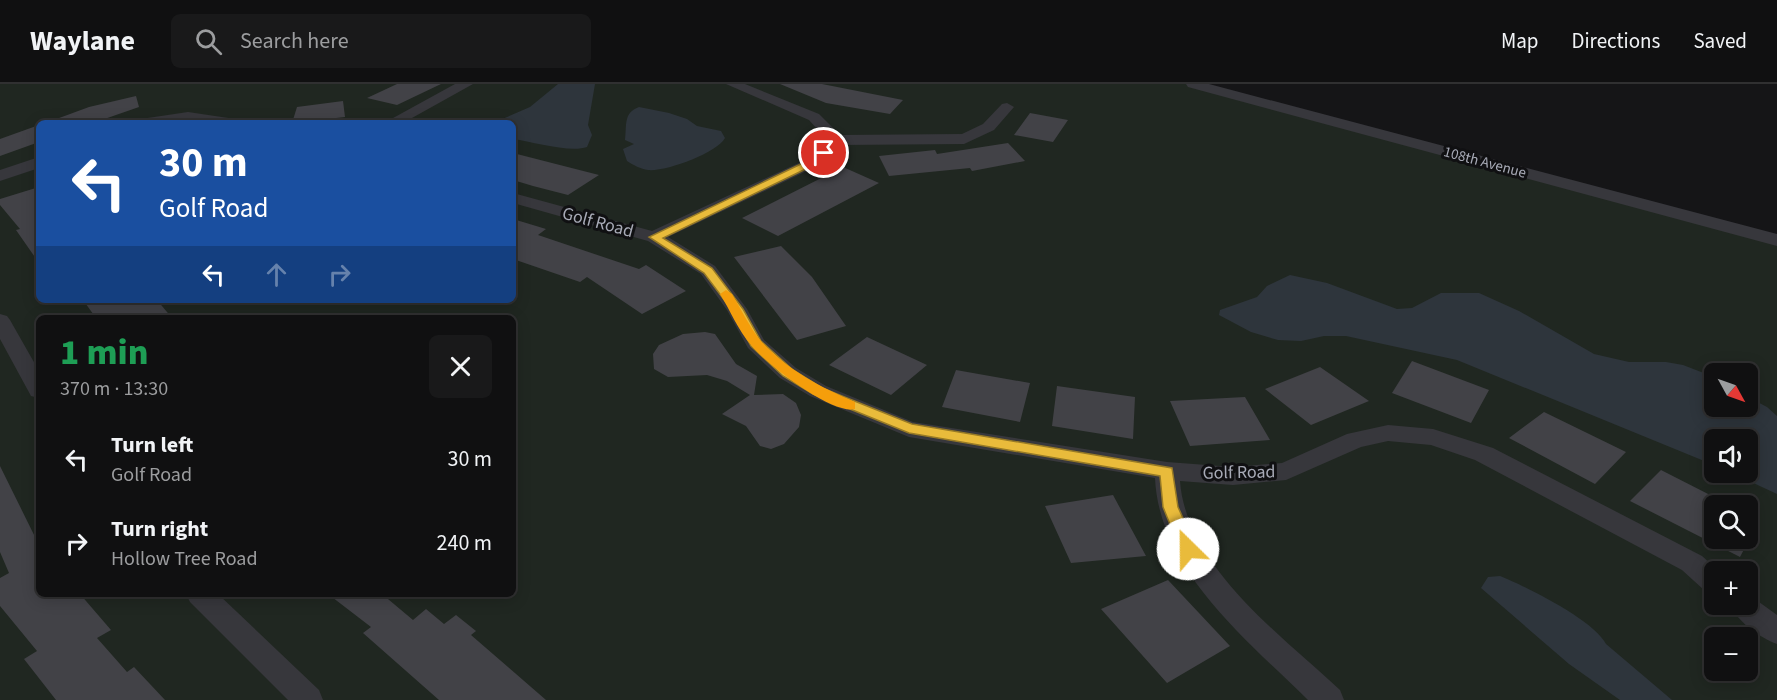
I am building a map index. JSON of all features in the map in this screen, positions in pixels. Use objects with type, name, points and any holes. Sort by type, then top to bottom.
[{"type":"street","points":[[398,120],[466,84]]},
{"type":"street","points":[[733,84],[814,117],[836,140]]},
{"type":"street","name":"108th Avenue","points":[[1192,84],[1777,240]]},
{"type":"street","points":[[654,237],[809,164],[836,140],[964,139],[981,133],[995,123],[1007,107]]},
{"type":"street","points":[[153,120],[172,116],[212,116],[226,120]]},
{"type":"street","points":[[0,176],[36,163]]},
{"type":"street","name":"Golf Road","points":[[516,199],[654,237],[708,270],[737,309],[756,343],[788,373],[818,391],[909,429],[1167,471],[1233,476],[1286,471],[1355,440],[1388,433],[1433,436],[1484,454],[1692,563],[1704,573]]},
{"type":"street","points":[[0,320],[36,386]]},
{"type":"street","points":[[1167,471],[1170,507],[1188,549],[1238,611],[1329,700]]},
{"type":"street","points":[[203,597],[308,700]]},
{"type":"street","points":[[1756,615],[1777,632]]},
{"type":"shaded area","points":[[0,84],[1193,84],[1777,241],[1777,700],[0,700]]},
{"type":"shaded area","points":[[558,84],[595,84],[588,125],[592,135],[587,147],[571,149],[516,140],[516,120],[500,120],[530,107]]},
{"type":"shaded area","points":[[639,107],[669,113],[687,119],[697,126],[721,131],[725,138],[712,150],[678,165],[656,170],[640,168],[627,161],[623,149],[634,144],[625,140],[626,125],[630,113]]},
{"type":"shaded area","points":[[1290,275],[1327,283],[1397,309],[1412,308],[1441,293],[1479,293],[1519,311],[1594,354],[1629,362],[1666,362],[1683,365],[1704,373],[1704,417],[1758,417],[1758,402],[1777,416],[1777,494],[1753,483],[1758,483],[1758,429],[1704,429],[1704,461],[1457,360],[1346,336],[1324,336],[1301,341],[1278,340],[1251,332],[1219,315],[1220,310],[1257,297],[1267,286]]},
{"type":"shaded area","points":[[1500,576],[1525,587],[1588,625],[1606,644],[1672,700],[1620,700],[1569,664],[1481,588],[1488,577]]},
{"type":"building","points":[[397,84],[441,84],[397,105],[367,98]]},
{"type":"building","points":[[780,84],[822,84],[903,100],[890,114],[826,103]]},
{"type":"building","points":[[136,96],[139,107],[102,120],[54,120],[89,107]]},
{"type":"building","points":[[343,101],[345,117],[293,120],[297,107]]},
{"type":"building","points":[[1030,113],[1068,120],[1053,142],[1014,135]]},
{"type":"building","points":[[36,126],[36,143],[0,156],[0,139]]},
{"type":"building","points":[[1008,143],[1025,161],[972,171],[970,168],[889,176],[879,156],[935,150],[937,154]]},
{"type":"building","points":[[516,154],[599,175],[568,195],[516,181]]},
{"type":"building","points":[[843,167],[879,183],[778,236],[742,218]]},
{"type":"building","points":[[36,188],[36,259],[16,230],[20,229],[0,205],[0,199]]},
{"type":"building","points":[[516,220],[546,229],[538,235],[639,269],[646,265],[686,291],[642,314],[587,277],[580,282],[516,260]]},
{"type":"building","points":[[781,246],[812,277],[846,326],[797,340],[734,257]]},
{"type":"building","points":[[85,303],[160,303],[170,315],[94,315]]},
{"type":"building","points":[[705,332],[715,334],[736,364],[757,376],[754,395],[783,394],[796,403],[801,415],[799,427],[784,444],[771,449],[760,446],[746,426],[722,414],[750,395],[727,381],[707,375],[668,377],[654,369],[653,354],[659,345],[683,334]]},
{"type":"building","points":[[867,337],[927,365],[891,395],[829,365]]},
{"type":"building","points":[[1412,361],[1489,390],[1471,423],[1392,393]]},
{"type":"building","points":[[1320,367],[1369,401],[1311,425],[1265,389]]},
{"type":"building","points":[[956,370],[1030,383],[1020,422],[942,407]]},
{"type":"building","points":[[1057,386],[1135,397],[1133,439],[1052,426]]},
{"type":"building","points":[[1245,397],[1270,440],[1190,446],[1170,401]]},
{"type":"building","points":[[1544,412],[1626,452],[1595,484],[1509,438]]},
{"type":"building","points":[[0,466],[36,539],[36,597],[83,597],[111,630],[97,638],[127,672],[134,667],[165,700],[56,700],[24,659],[37,651],[0,606],[0,578],[9,573],[0,552]]},
{"type":"building","points":[[1661,470],[1710,495],[1704,495],[1704,539],[1630,501]]},
{"type":"building","points":[[1113,495],[1146,556],[1071,563],[1045,506]]},
{"type":"building","points":[[1724,549],[1744,549],[1740,557]]},
{"type":"building","points":[[1168,580],[1230,646],[1167,683],[1101,609]]},
{"type":"building","points":[[332,597],[386,597],[413,620],[426,609],[444,624],[456,615],[476,631],[471,635],[546,700],[439,700],[363,633],[371,627]]},
{"type":"slow traffic","points":[[726,294],[756,343],[788,373],[818,391],[850,405]]},
{"type":"route","points":[[824,153],[809,164],[654,237],[708,270],[737,309],[756,343],[788,373],[818,391],[909,429],[1167,471],[1170,507],[1188,549]]}]
